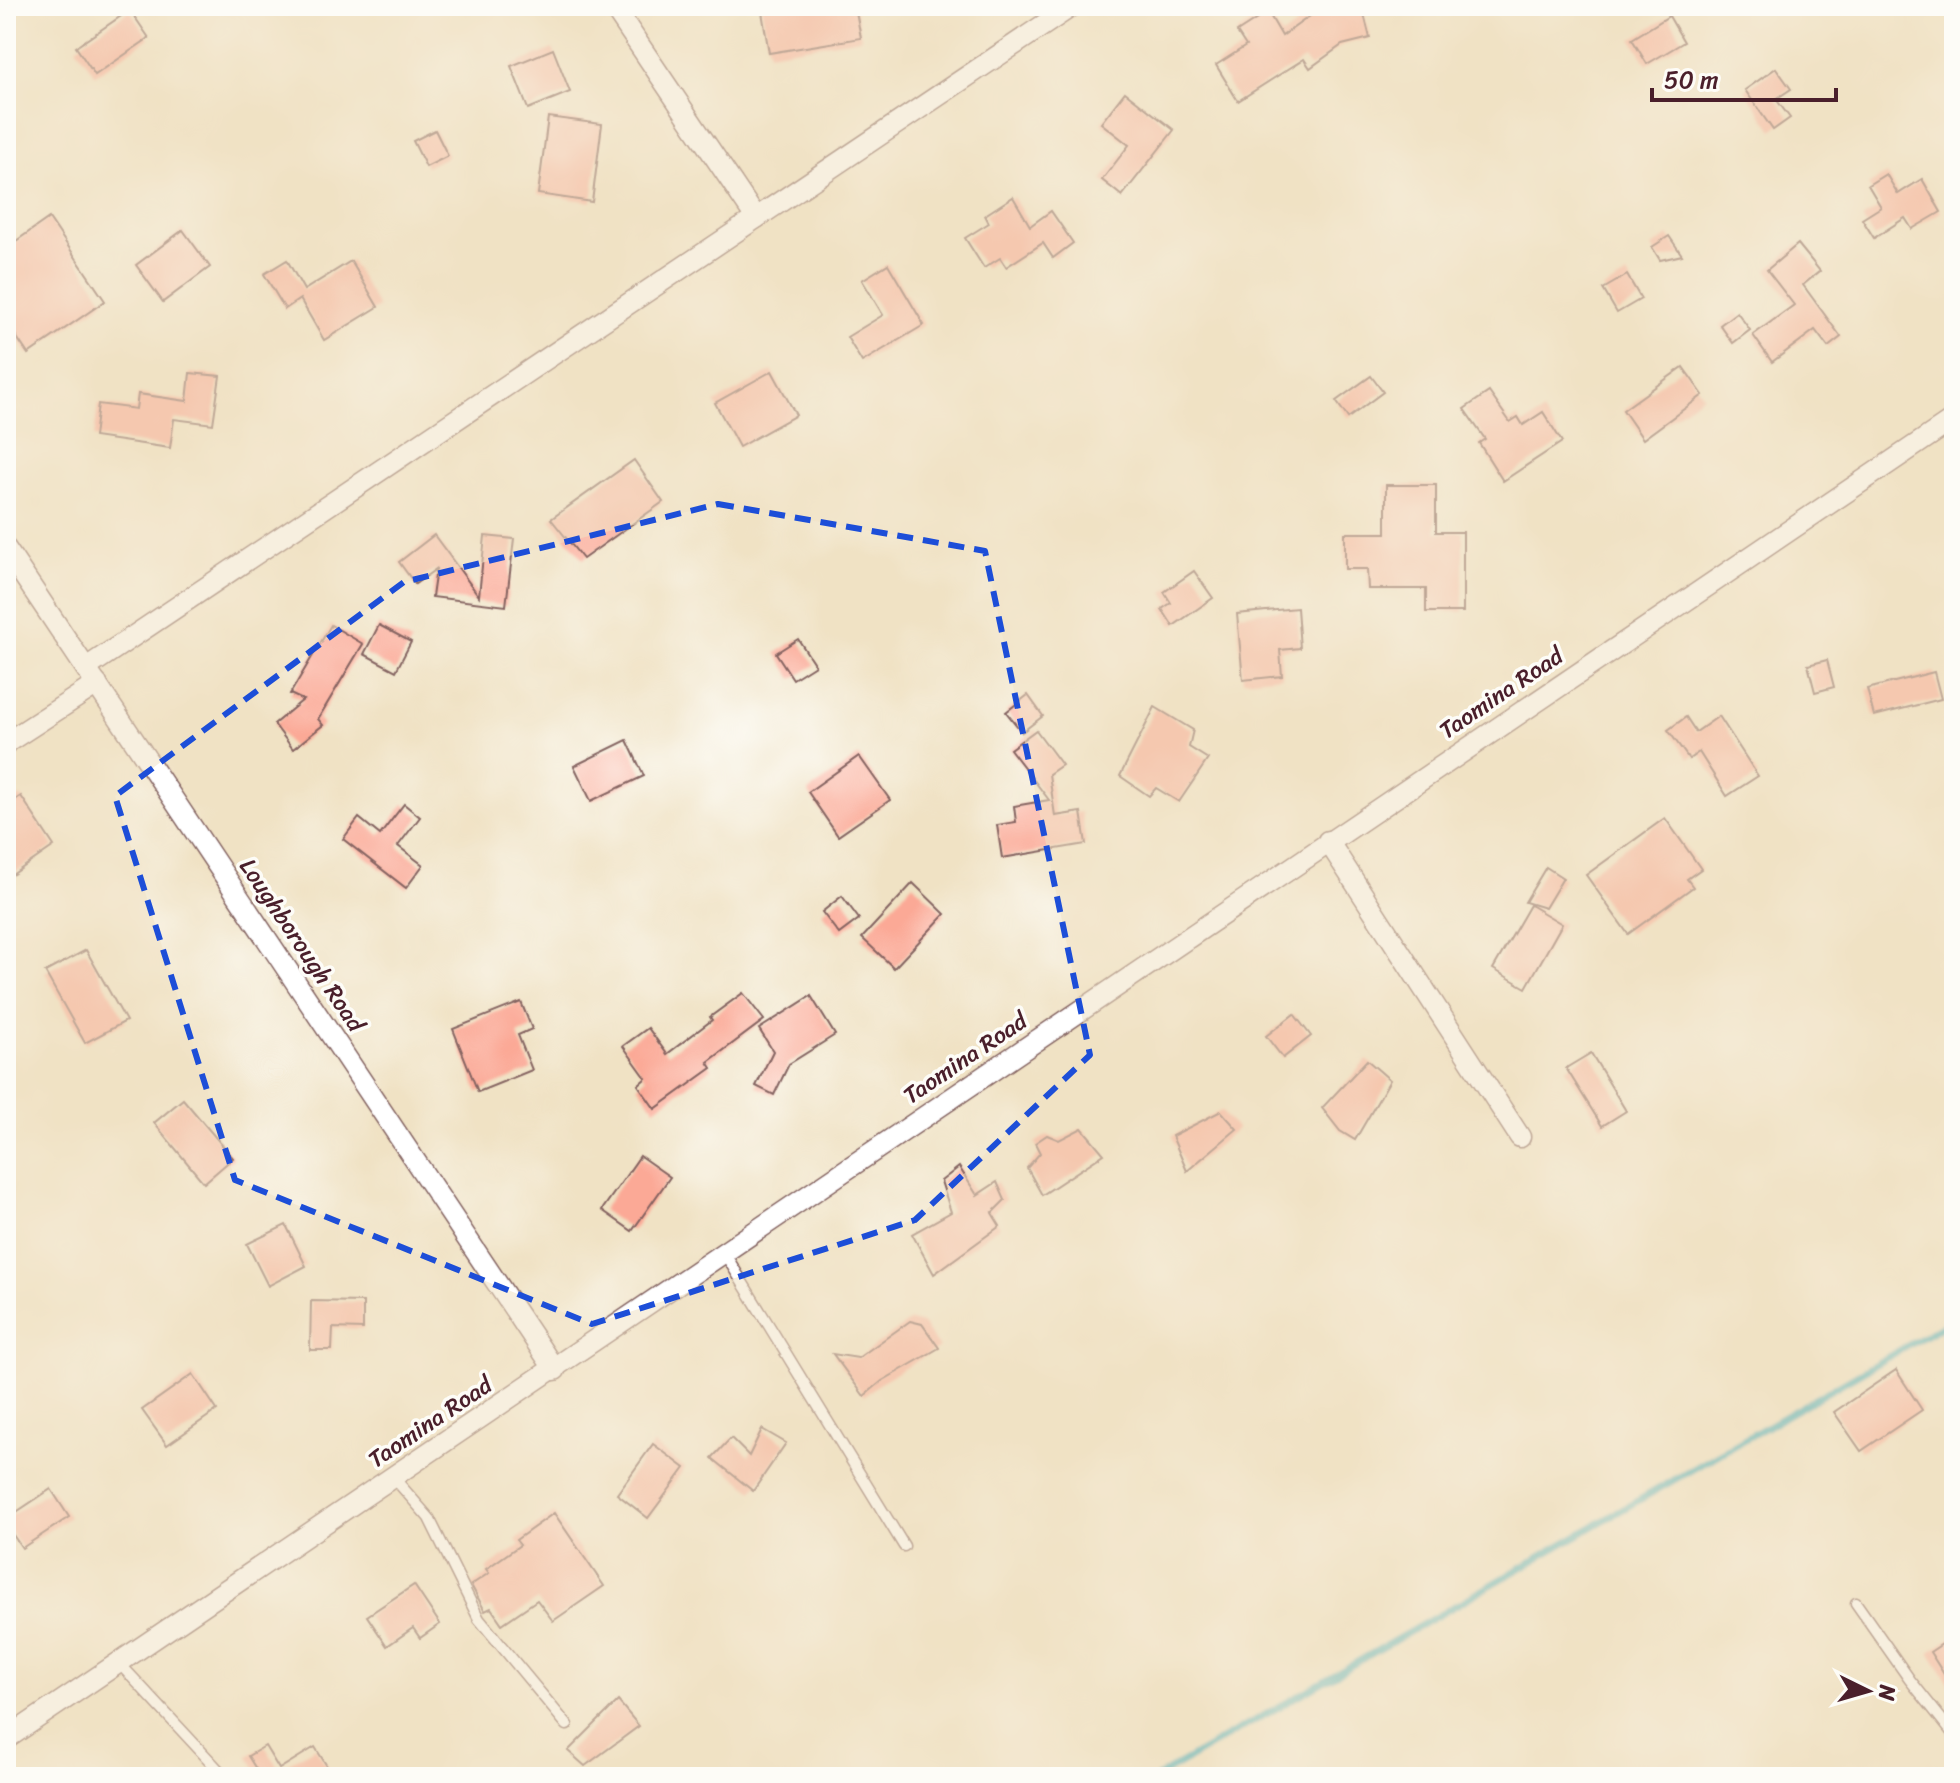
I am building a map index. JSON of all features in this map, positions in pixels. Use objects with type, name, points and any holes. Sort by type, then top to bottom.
[{"type":"street","points":[[613,6],[756,218]]},
{"type":"street","points":[[6,743],[91,676],[756,218],[1072,6]]},
{"type":"street","name":"Taomina Road","points":[[6,1739],[555,1370],[1328,841],[1954,419]]},
{"type":"street","name":"Loughborough Road","points":[[6,549],[555,1370]]},
{"type":"street","points":[[1328,841],[1520,1137]]},
{"type":"lane","points":[[725,1254],[904,1546]]},
{"type":"lane","points":[[394,1478],[429,1518],[479,1619],[567,1725]]},
{"type":"lane","points":[[1856,1603],[1910,1680],[1954,1735]]},
{"type":"lane","points":[[119,1663],[225,1777]]},
{"type":"highlighted area","points":[[718,504],[985,551],[1090,1055],[915,1220],[592,1324],[235,1180],[115,796],[404,582]]},
{"type":"building","points":[[761,6],[855,6],[861,38],[769,53]]},
{"type":"building","points":[[1324,6],[1362,6],[1370,38],[1342,45],[1310,68],[1304,59],[1238,101],[1216,65],[1246,46],[1237,32],[1268,12],[1282,36]]},
{"type":"building","points":[[130,10],[149,38],[95,75],[76,47]]},
{"type":"building","points":[[1669,16],[1684,42],[1647,64],[1632,39]]},
{"type":"building","points":[[553,49],[570,92],[528,109],[511,66]]},
{"type":"building","points":[[1776,68],[1791,89],[1776,99],[1790,118],[1773,130],[1745,90]]},
{"type":"building","points":[[1125,92],[1174,130],[1122,196],[1102,180],[1129,145],[1101,123]]},
{"type":"building","points":[[548,117],[602,124],[592,202],[538,194]]},
{"type":"building","points":[[435,130],[448,156],[426,167],[413,141]]},
{"type":"building","points":[[1886,174],[1898,194],[1922,179],[1941,212],[1912,229],[1905,218],[1874,238],[1862,219],[1881,207],[1868,185]]},
{"type":"building","points":[[1013,197],[1030,226],[1051,211],[1073,243],[1053,258],[1043,243],[1006,267],[1000,258],[984,268],[965,238],[989,223],[985,215]]},
{"type":"building","points":[[49,218],[105,301],[28,354],[6,321],[6,248]]},
{"type":"building","points":[[183,230],[210,267],[163,302],[136,265]]},
{"type":"building","points":[[1669,236],[1682,255],[1660,260],[1652,247]]},
{"type":"building","points":[[1798,244],[1820,271],[1803,285],[1841,337],[1828,347],[1815,330],[1772,362],[1753,335],[1794,305],[1767,270]]},
{"type":"building","points":[[287,260],[304,290],[351,261],[378,307],[324,340],[300,299],[285,309],[264,274]]},
{"type":"building","points":[[888,264],[924,325],[862,362],[847,337],[883,315],[862,280]]},
{"type":"building","points":[[1627,275],[1641,299],[1617,313],[1603,289]]},
{"type":"building","points":[[1737,312],[1750,330],[1733,343],[1720,325]]},
{"type":"building","points":[[1683,367],[1703,395],[1643,439],[1623,410]]},
{"type":"building","points":[[772,371],[796,415],[739,447],[715,403]]},
{"type":"building","points":[[190,373],[220,376],[213,424],[174,419],[170,448],[94,437],[98,404],[136,409],[138,394],[187,401]]},
{"type":"building","points":[[1371,376],[1383,392],[1348,418],[1336,401]]},
{"type":"building","points":[[1489,392],[1510,422],[1518,417],[1523,425],[1543,412],[1562,442],[1503,481],[1479,443],[1485,439],[1464,409]]},
{"type":"building","points":[[634,460],[663,502],[583,559],[551,519]]},
{"type":"building","points":[[1386,485],[1436,485],[1436,532],[1463,532],[1463,612],[1426,612],[1426,589],[1368,589],[1367,569],[1345,569],[1345,533],[1386,533]]},
{"type":"building","points":[[434,535],[479,596],[485,536],[514,539],[506,606],[432,597],[436,569],[415,584],[399,562]]},
{"type":"building","points":[[1194,571],[1213,598],[1173,626],[1162,609],[1171,603],[1164,592]]},
{"type":"building","points":[[1297,608],[1300,648],[1280,650],[1282,676],[1243,680],[1237,614]]},
{"type":"building","points":[[331,625],[363,644],[318,719],[323,725],[293,749],[274,724],[303,700],[290,694]]},
{"type":"building","points":[[379,625],[411,642],[396,671],[364,654]]},
{"type":"building","points":[[798,639],[815,665],[793,679],[776,653]]},
{"type":"building","points":[[1827,660],[1834,687],[1815,692],[1808,665]]},
{"type":"building","points":[[1934,672],[1941,699],[1874,716],[1867,689]]},
{"type":"building","points":[[1028,695],[1043,716],[1022,732],[1006,712]]},
{"type":"building","points":[[1155,707],[1193,730],[1189,747],[1208,759],[1179,802],[1156,788],[1149,796],[1120,776]]},
{"type":"building","points":[[1719,716],[1758,776],[1727,796],[1699,752],[1689,759],[1668,730],[1686,717],[1696,732]]},
{"type":"building","points":[[1036,730],[1062,765],[1049,774],[1055,816],[1081,812],[1086,844],[1002,858],[997,825],[1016,822],[1014,806],[1049,800],[1010,749]]},
{"type":"building","points":[[627,740],[644,776],[591,801],[574,766]]},
{"type":"building","points":[[859,756],[890,800],[838,836],[808,792]]},
{"type":"building","points":[[21,796],[54,846],[6,879],[6,806]]},
{"type":"building","points":[[404,804],[420,817],[398,846],[423,865],[406,888],[343,839],[359,818],[380,835]]},
{"type":"building","points":[[1665,818],[1701,869],[1687,879],[1693,887],[1628,934],[1586,875]]},
{"type":"building","points":[[1546,867],[1563,878],[1545,908],[1525,902]]},
{"type":"building","points":[[913,883],[945,914],[894,968],[862,938]]},
{"type":"building","points":[[842,896],[859,919],[839,934],[822,912]]},
{"type":"building","points":[[1530,905],[1562,924],[1526,988],[1493,969]]},
{"type":"building","points":[[86,950],[126,1021],[85,1043],[45,972]]},
{"type":"building","points":[[743,993],[764,1020],[708,1062],[712,1068],[655,1109],[638,1085],[646,1078],[623,1046],[648,1028],[667,1054]]},
{"type":"building","points":[[811,996],[835,1035],[789,1064],[774,1095],[756,1086],[773,1051],[759,1029]]},
{"type":"building","points":[[521,1002],[532,1029],[518,1035],[532,1070],[478,1092],[453,1029]]},
{"type":"building","points":[[1294,1014],[1311,1036],[1283,1058],[1266,1036]]},
{"type":"building","points":[[1591,1053],[1626,1111],[1602,1126],[1566,1068]]},
{"type":"building","points":[[1367,1060],[1390,1080],[1355,1140],[1340,1131],[1322,1108]]},
{"type":"building","points":[[183,1099],[233,1158],[204,1183],[154,1123]]},
{"type":"building","points":[[1221,1111],[1237,1129],[1187,1171],[1172,1136]]},
{"type":"building","points":[[1082,1128],[1104,1154],[1042,1195],[1027,1168],[1040,1153],[1035,1143],[1047,1135],[1059,1140]]},
{"type":"building","points":[[640,1156],[670,1177],[632,1231],[602,1210]]},
{"type":"building","points":[[959,1167],[977,1195],[997,1182],[1005,1200],[992,1213],[1000,1226],[934,1274],[912,1234],[951,1212],[941,1181]]},
{"type":"building","points":[[286,1225],[306,1266],[268,1286],[247,1244]]},
{"type":"building","points":[[311,1301],[363,1302],[363,1329],[333,1328],[332,1350],[310,1350]]},
{"type":"building","points":[[910,1321],[922,1324],[939,1348],[882,1381],[864,1396],[833,1354],[858,1358]]},
{"type":"building","points":[[1896,1370],[1922,1410],[1861,1451],[1834,1412]]},
{"type":"building","points":[[193,1374],[217,1410],[167,1445],[142,1410]]},
{"type":"building","points":[[762,1429],[786,1443],[753,1491],[712,1458],[731,1438],[749,1456]]},
{"type":"building","points":[[653,1444],[685,1468],[648,1518],[617,1494]]},
{"type":"building","points":[[51,1489],[69,1517],[22,1548],[6,1525],[6,1519]]},
{"type":"building","points":[[554,1513],[604,1586],[553,1621],[537,1600],[502,1624],[491,1608],[485,1611],[471,1585],[489,1573],[486,1569],[520,1545],[516,1540]]},
{"type":"building","points":[[414,1585],[440,1624],[420,1638],[413,1628],[387,1646],[367,1616]]},
{"type":"building","points":[[1954,1636],[1954,1690],[1930,1652]]},
{"type":"building","points":[[618,1701],[639,1726],[585,1766],[568,1751]]},
{"type":"building","points":[[265,1746],[279,1769],[315,1747],[330,1771],[319,1777],[261,1777],[248,1756]]},
{"type":"waterway","points":[[1157,1777],[1954,1319]]}]
